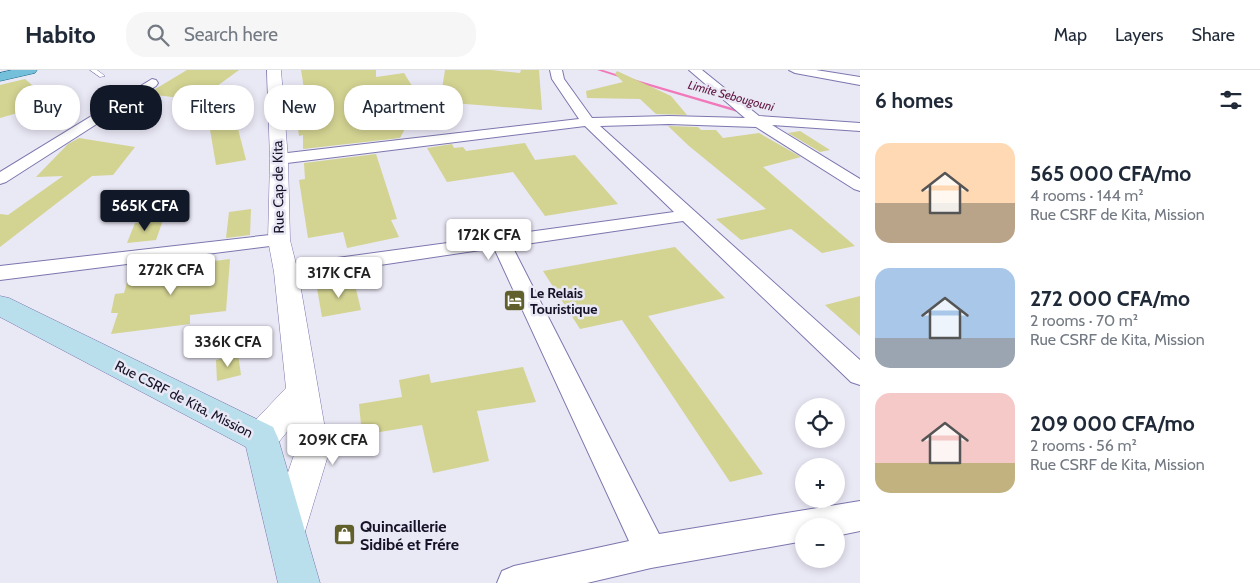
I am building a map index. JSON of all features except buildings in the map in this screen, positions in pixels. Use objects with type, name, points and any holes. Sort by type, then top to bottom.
[{"type":"main road","points":[[0,77],[30,70]]},
{"type":"main road","name":"Rue CSRF de Kita, Mission","points":[[0,305],[261,438],[299,583]]},
{"type":"street","name":"Rue Cap de Kita","points":[[274,70],[279,240],[286,272],[312,452],[286,534]]},
{"type":"street","points":[[556,70],[558,79],[588,122],[860,375]]},
{"type":"street","points":[[681,70],[696,72],[758,122],[860,186]]},
{"type":"street","points":[[795,70],[816,72],[860,81]]},
{"type":"street","points":[[0,178],[152,83]]},
{"type":"street","points":[[278,159],[588,122],[669,120],[860,127]]},
{"type":"street","points":[[286,272],[688,216]]},
{"type":"street","points":[[0,274],[279,240]]},
{"type":"street","points":[[501,242],[651,552]]},
{"type":"street","points":[[261,438],[302,392]]},
{"type":"street","points":[[514,583],[651,552],[860,516]]},
{"type":"lane","points":[[93,70],[102,76]]},
{"type":"waterway","name":"Limite Sebougouni","points":[[599,70],[623,77]]},
{"type":"waterway","name":"Limite Sebougouni","points":[[633,80],[745,113]]},
{"type":"place","name":"Le Relais Touristique","points":[[514,301]]},
{"type":"place","name":"Quincaillerie Sidibé et Frére","points":[[344,535]]}]
